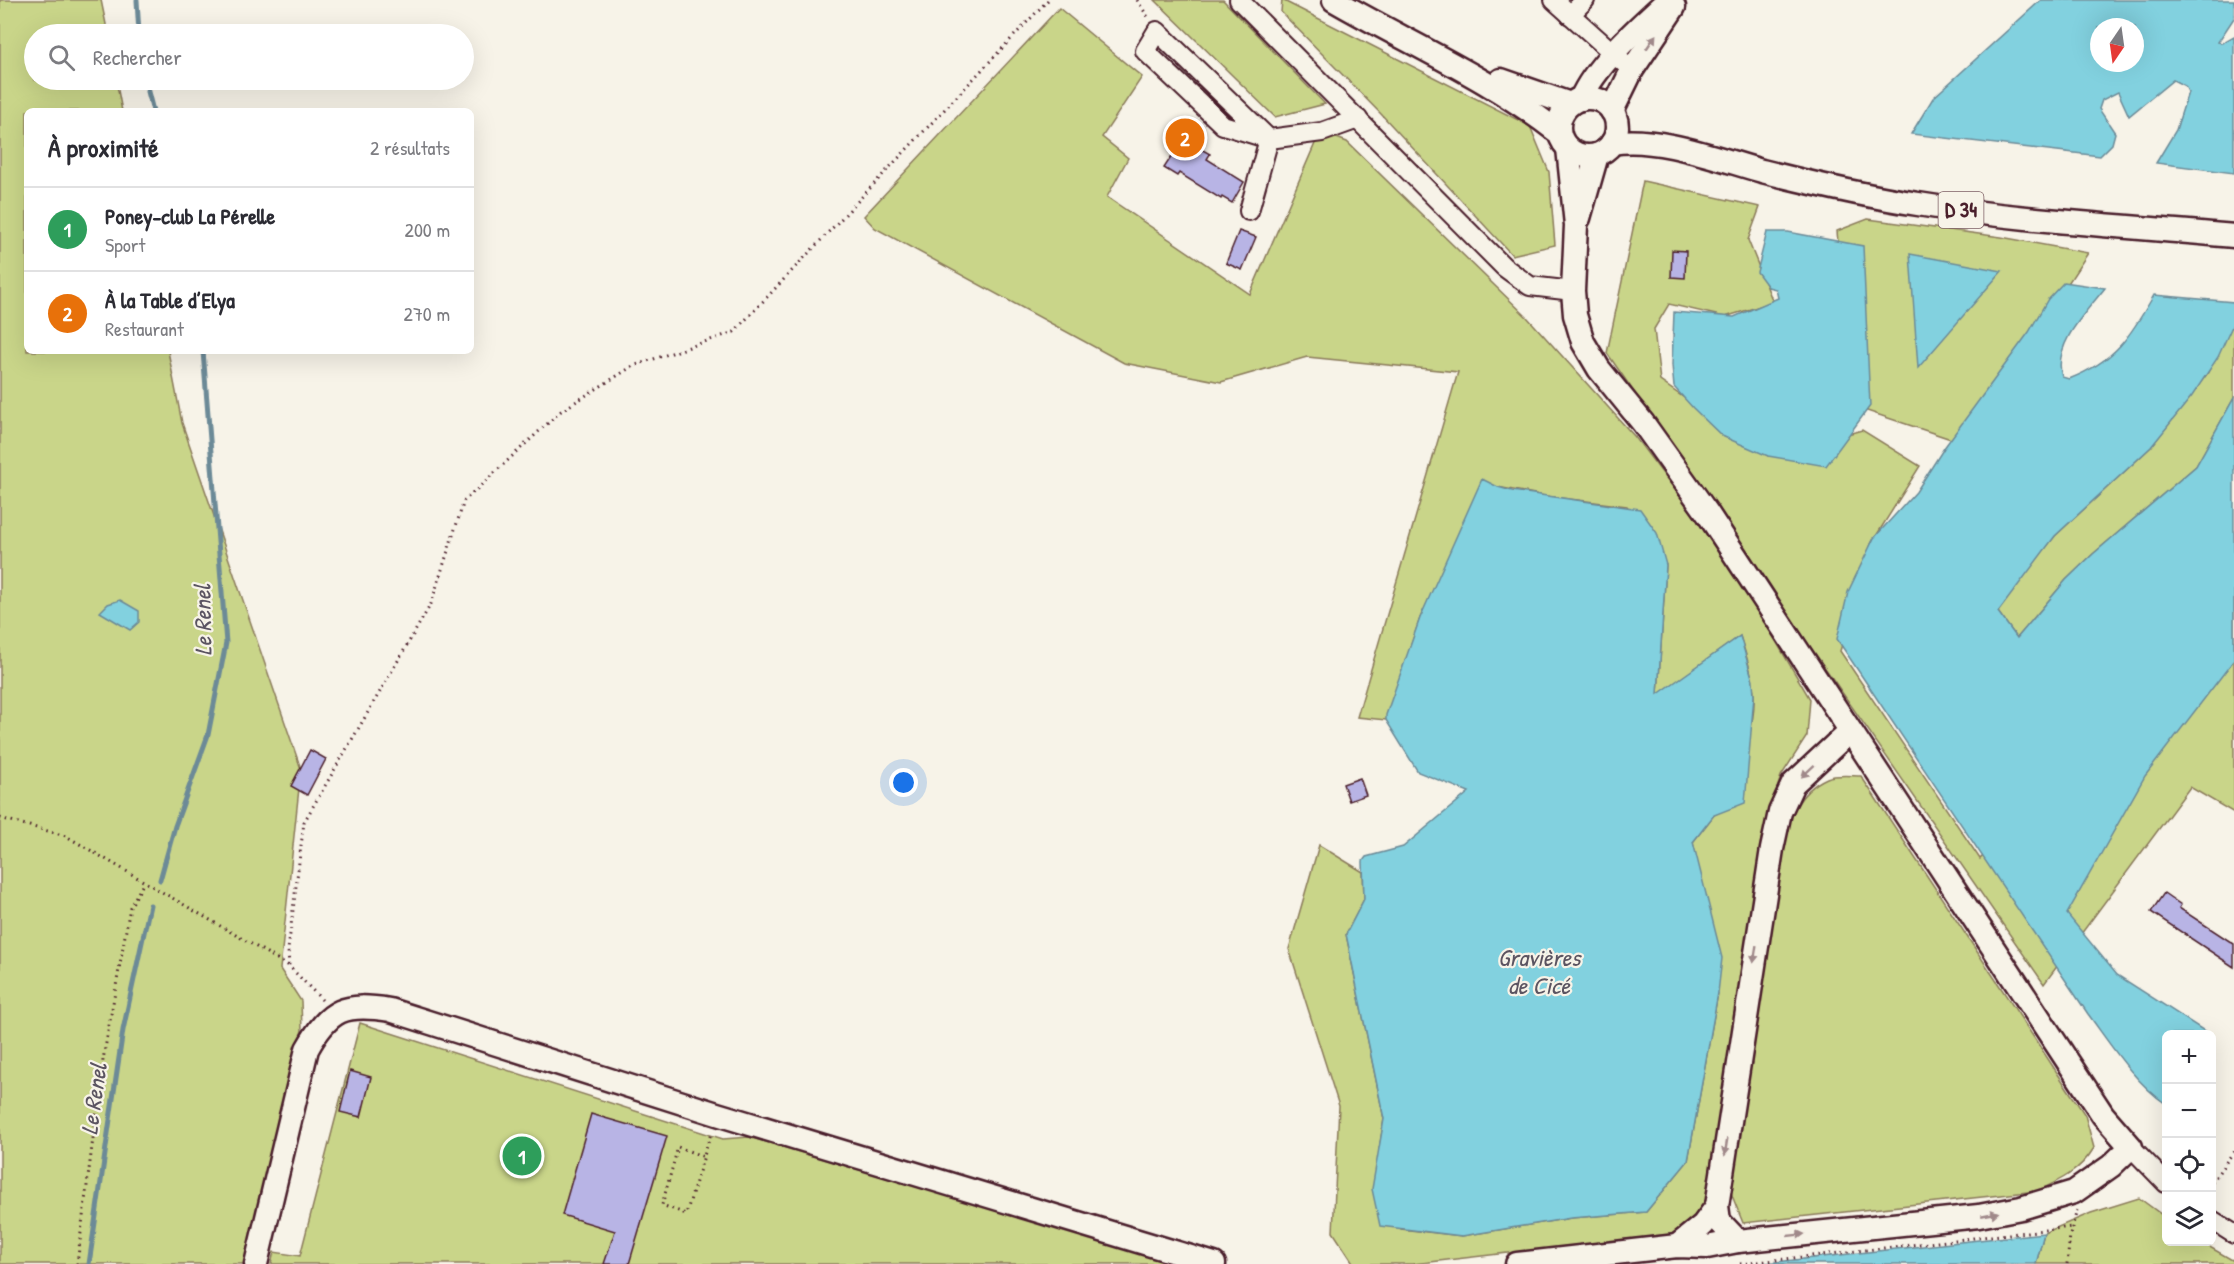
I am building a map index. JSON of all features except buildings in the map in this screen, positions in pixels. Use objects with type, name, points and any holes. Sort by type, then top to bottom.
[{"type":"main road","points":[[1334,0],[1452,62],[1524,104],[1582,155],[1605,149]]},
{"type":"main road","points":[[1517,1264],[1677,1246],[1707,1247],[1738,1241],[1979,1216],[2021,1208],[2074,1192],[2111,1166],[2131,1147],[2103,1115],[1708,514],[1643,423],[1599,369],[1584,342],[1575,315],[1573,291],[1576,225],[1560,117],[1614,54],[1668,0]]},
{"type":"main road","points":[[1614,115],[1632,70],[1678,0]]},
{"type":"main road","points":[[1452,62],[1576,101],[1599,100],[1614,115],[1617,128],[1605,149],[1576,225]]},
{"type":"main road","name":"D 34","points":[[1614,115],[1692,152]]},
{"type":"main road","name":"D 34","points":[[1605,149],[1630,140],[1692,152],[1846,191],[1919,205],[2234,236]]},
{"type":"main road","points":[[1738,1241],[1719,1221],[1717,1206],[1772,849],[1780,812],[1793,784],[1850,731]]},
{"type":"main road","points":[[256,1264],[307,1049],[321,1025],[336,1012],[364,1006],[390,1010],[717,1114],[1214,1264]]},
{"type":"main road","points":[[1677,1246],[1688,1240],[1703,1225],[1717,1206]]},
{"type":"street","points":[[1239,0],[1504,267],[1530,286],[1573,291]]},
{"type":"street","points":[[1554,0],[1632,70]]},
{"type":"street","points":[[1570,15],[1585,0]]},
{"type":"street","points":[[1269,139],[1157,31],[1145,51],[1223,125],[1269,139],[1322,132],[1358,119]]},
{"type":"street","points":[[1249,211],[1269,139]]},
{"type":"street","points":[[2131,1147],[2162,1179]]},
{"type":"street","points":[[2216,1223],[2234,1234]]},
{"type":"path","points":[[289,966],[288,950],[304,822],[431,604],[464,501],[561,411],[633,366],[734,332],[1048,0]]},
{"type":"path","points":[[0,818],[66,836],[289,966],[336,1012]]},
{"type":"path","points":[[77,1264],[107,1037],[130,907],[144,882]]},
{"type":"path","points":[[702,1156],[678,1146],[662,1205],[686,1214],[702,1156],[717,1114]]},
{"type":"path","points":[[2216,1175],[2234,1150]]},
{"type":"path","points":[[2067,1264],[2072,1227],[2079,1203]]},
{"type":"path","points":[[1740,1264],[2072,1227]]},
{"type":"green space","points":[[0,0],[101,0],[106,24],[24,24],[24,90],[118,90],[121,108],[24,108],[24,354],[169,354],[182,423],[301,769],[280,969],[301,1001],[302,1030],[246,1264],[0,1264]]},
{"type":"green space","points":[[1155,0],[1223,0],[1325,104],[1275,117]]},
{"type":"green space","points":[[1282,0],[1530,126],[1549,172],[1555,245],[1512,255],[1381,114],[1281,12]]},
{"type":"green space","points":[[1059,8],[1142,77],[1102,137],[1128,158],[1107,197],[1250,294],[1317,139],[1334,137],[1347,142],[1527,317],[1635,437],[1728,560],[1810,699],[1807,736],[1781,776],[1761,839],[1708,1198],[1681,1233],[1413,1264],[1354,1264],[1333,1232],[1339,1106],[1289,949],[1319,845],[1363,872],[1364,899],[1346,934],[1384,1119],[1379,1150],[1401,1229],[1462,1236],[1571,1218],[1646,1212],[1688,1161],[1718,993],[1693,842],[1714,815],[1722,811],[1744,754],[1752,725],[1754,695],[1749,665],[1740,636],[1658,695],[1666,565],[1627,506],[1545,496],[1498,487],[1443,572],[1420,618],[1386,720],[1357,717],[1458,372],[1307,357],[1221,382],[1124,363],[875,228],[864,216]]},
{"type":"green space","points":[[1643,181],[1760,207],[1748,240],[1773,302],[1725,317],[1669,304],[1654,329],[1660,381],[1768,456],[1862,430],[1920,466],[1871,544],[1840,651],[1980,859],[2070,769],[2234,559],[2234,813],[2190,787],[2044,984],[1607,353]]},
{"type":"green space","points":[[1868,219],[2001,237],[2088,253],[1963,443],[1852,406],[1837,231]]},
{"type":"green space","points":[[2234,322],[2234,398],[2196,466],[2093,554],[2066,580],[2017,638],[1998,612],[2001,604],[2055,536],[2151,447],[2207,374]]},
{"type":"green space","points":[[1861,776],[2085,1115],[2094,1148],[2076,1169],[2062,1179],[2037,1191],[1743,1223],[1729,1188],[1781,851],[1790,818],[1808,791],[1827,778]]},
{"type":"green space","points":[[360,1023],[723,1139],[749,1137],[1175,1264],[271,1264],[274,1252],[300,1256]]},
{"type":"green space","points":[[2139,1198],[2162,1215],[2162,1246],[2208,1246],[2234,1261],[2234,1264],[2036,1264],[2044,1233],[2091,1213]]},
{"type":"water","points":[[2041,0],[2234,0],[2234,18],[2218,42],[2222,43],[2234,36],[2234,173],[2156,163],[2176,130],[2188,92],[2185,86],[2173,80],[2129,116],[2118,92],[2102,100],[2099,109],[2115,133],[2112,144],[2100,156],[1911,134],[1933,98]]},
{"type":"water","points":[[1767,232],[1788,232],[1863,246],[1870,406],[1826,466],[1768,456],[1722,436],[1674,387],[1672,365],[1674,312],[1734,317],[1778,298],[1776,289],[1768,287],[1757,272]]},
{"type":"water","points":[[1910,254],[2002,271],[1918,368]]},
{"type":"water","points":[[2064,282],[2105,288],[2080,318],[2066,341],[2060,365],[2062,377],[2069,379],[2110,356],[2129,335],[2154,295],[2234,302],[2234,322],[2218,357],[2192,396],[2151,447],[2055,536],[1998,612],[2017,638],[2066,580],[2093,554],[2196,466],[2234,398],[2234,660],[2145,776],[2067,914],[2117,975],[2203,1030],[2162,1030],[2162,1101],[2133,1074],[2088,1014],[1837,639],[1848,592],[1874,538],[1916,492],[1944,448],[2029,332],[2048,299]]},
{"type":"water","name":"Gravières de Cicé","points":[[1482,479],[1512,491],[1640,509],[1657,533],[1666,565],[1658,694],[1740,636],[1753,681],[1754,696],[1745,803],[1714,815],[1693,842],[1722,958],[1718,993],[1688,1161],[1646,1212],[1571,1218],[1462,1236],[1380,1226],[1372,1189],[1384,1119],[1346,934],[1364,899],[1363,861],[1366,857],[1403,847],[1469,792],[1418,772],[1386,720],[1386,715],[1420,618]]},
{"type":"water","points":[[120,600],[139,611],[139,622],[130,630],[100,612],[108,604]]},
{"type":"water","points":[[2044,1233],[2036,1264],[1757,1264]]},
{"type":"waterway","name":"Le Renel","points":[[137,0],[138,24]]},
{"type":"waterway","name":"Le Renel","points":[[148,90],[152,108]]},
{"type":"waterway","name":"Le Renel","points":[[160,880],[175,826],[208,735],[226,643],[203,354]]},
{"type":"waterway","name":"Le Renel","points":[[89,1264],[123,1030],[150,905]]},
{"type":"place","name":"À la Table d’Elya","points":[[1185,138]]},
{"type":"place","name":"Poney-club La Pérelle","points":[[522,1156]]}]
